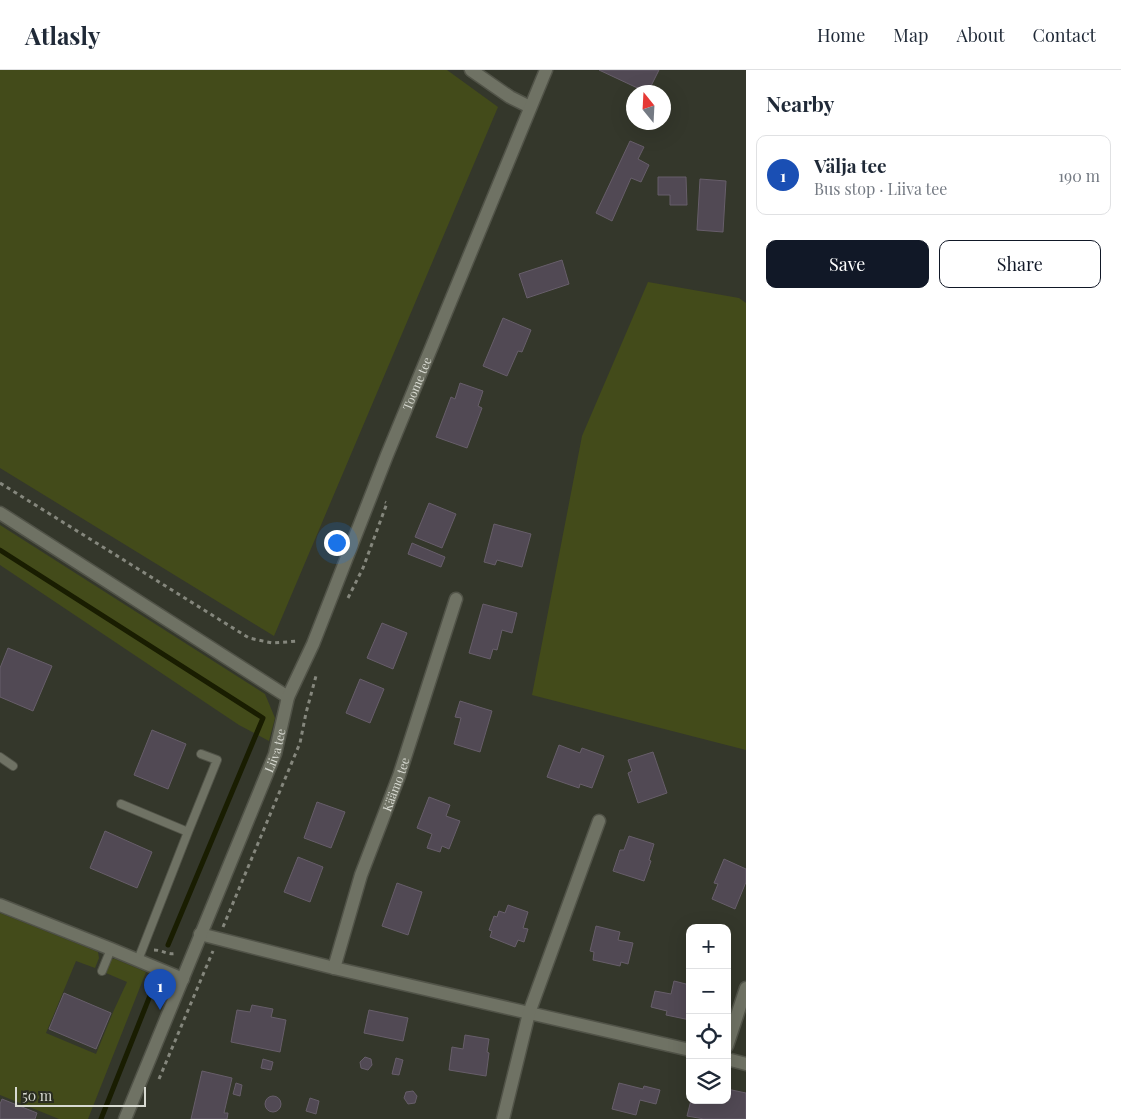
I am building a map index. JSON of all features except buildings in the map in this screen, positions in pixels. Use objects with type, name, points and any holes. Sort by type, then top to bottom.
[{"type":"street","points":[[471,70],[510,97],[530,107]]},
{"type":"street","name":"Toome tee","points":[[288,697],[313,644],[371,495],[546,70]]},
{"type":"street","points":[[0,513],[288,697]]},
{"type":"street","name":"Käämo tee","points":[[334,968],[361,875],[399,776],[456,599]]},
{"type":"street","name":"Liiva tee","points":[[125,1119],[275,754],[288,697]]},
{"type":"street","points":[[503,1119],[529,1014],[599,821]]},
{"type":"street","points":[[0,905],[111,948],[183,979]]},
{"type":"street","points":[[200,934],[334,968],[686,1049]]},
{"type":"street","points":[[731,1034],[746,988]]},
{"type":"street","points":[[731,1060],[746,1064]]},
{"type":"lane","points":[[138,960],[218,760],[201,754]]},
{"type":"lane","points":[[0,757],[13,766]]},
{"type":"lane","points":[[122,804],[188,832]]},
{"type":"lane","points":[[102,971],[111,948]]},
{"type":"path","points":[[0,483],[249,638],[272,643],[300,641],[313,644]]},
{"type":"green space","points":[[0,70],[447,70],[498,107],[274,636],[0,468]]},
{"type":"green space","points":[[648,282],[739,298],[746,303],[746,750],[532,695],[582,436]]},
{"type":"green space","points":[[0,525],[265,694],[275,718],[269,741],[239,725],[0,565]]},
{"type":"green space","points":[[0,913],[98,952],[99,958],[95,968],[76,961],[46,1033],[96,1054],[127,982],[106,973],[111,959],[146,972],[88,1119],[59,1119],[0,1095]]},
{"type":"waterway","points":[[0,550],[263,718],[168,945]]},
{"type":"waterway","points":[[101,1119],[155,983]]},
{"type":"place","name":"Välja tee","points":[[160,1010]]}]
